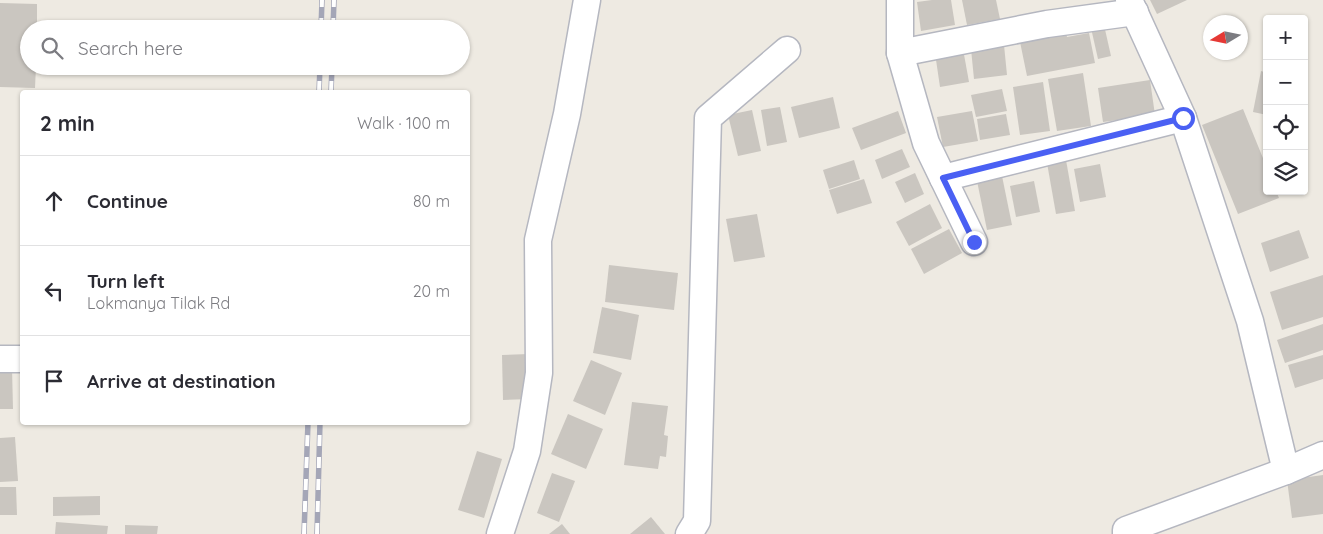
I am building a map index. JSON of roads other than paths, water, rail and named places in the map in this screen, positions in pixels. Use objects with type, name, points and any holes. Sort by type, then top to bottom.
[{"type":"street","points":[[500,534],[527,451],[539,373],[538,240],[567,114],[587,0]]},
{"type":"street","points":[[900,0],[900,53],[926,143],[974,242]]},
{"type":"street","points":[[900,53],[1132,6],[1183,118],[1250,322],[1286,471]]},
{"type":"street","points":[[690,534],[697,521],[708,118],[787,50]]},
{"type":"street","points":[[943,178],[1183,118]]},
{"type":"street","points":[[0,359],[20,358]]},
{"type":"street","points":[[1126,534],[1126,530],[1286,471],[1323,455]]},
{"type":"railway","points":[[321,20],[322,0]]},
{"type":"railway","points":[[333,20],[334,0]]},
{"type":"railway","points":[[319,90],[320,75]]},
{"type":"railway","points":[[331,90],[332,75]]},
{"type":"railway","points":[[304,534],[308,425]]},
{"type":"railway","points":[[317,534],[320,425]]}]
